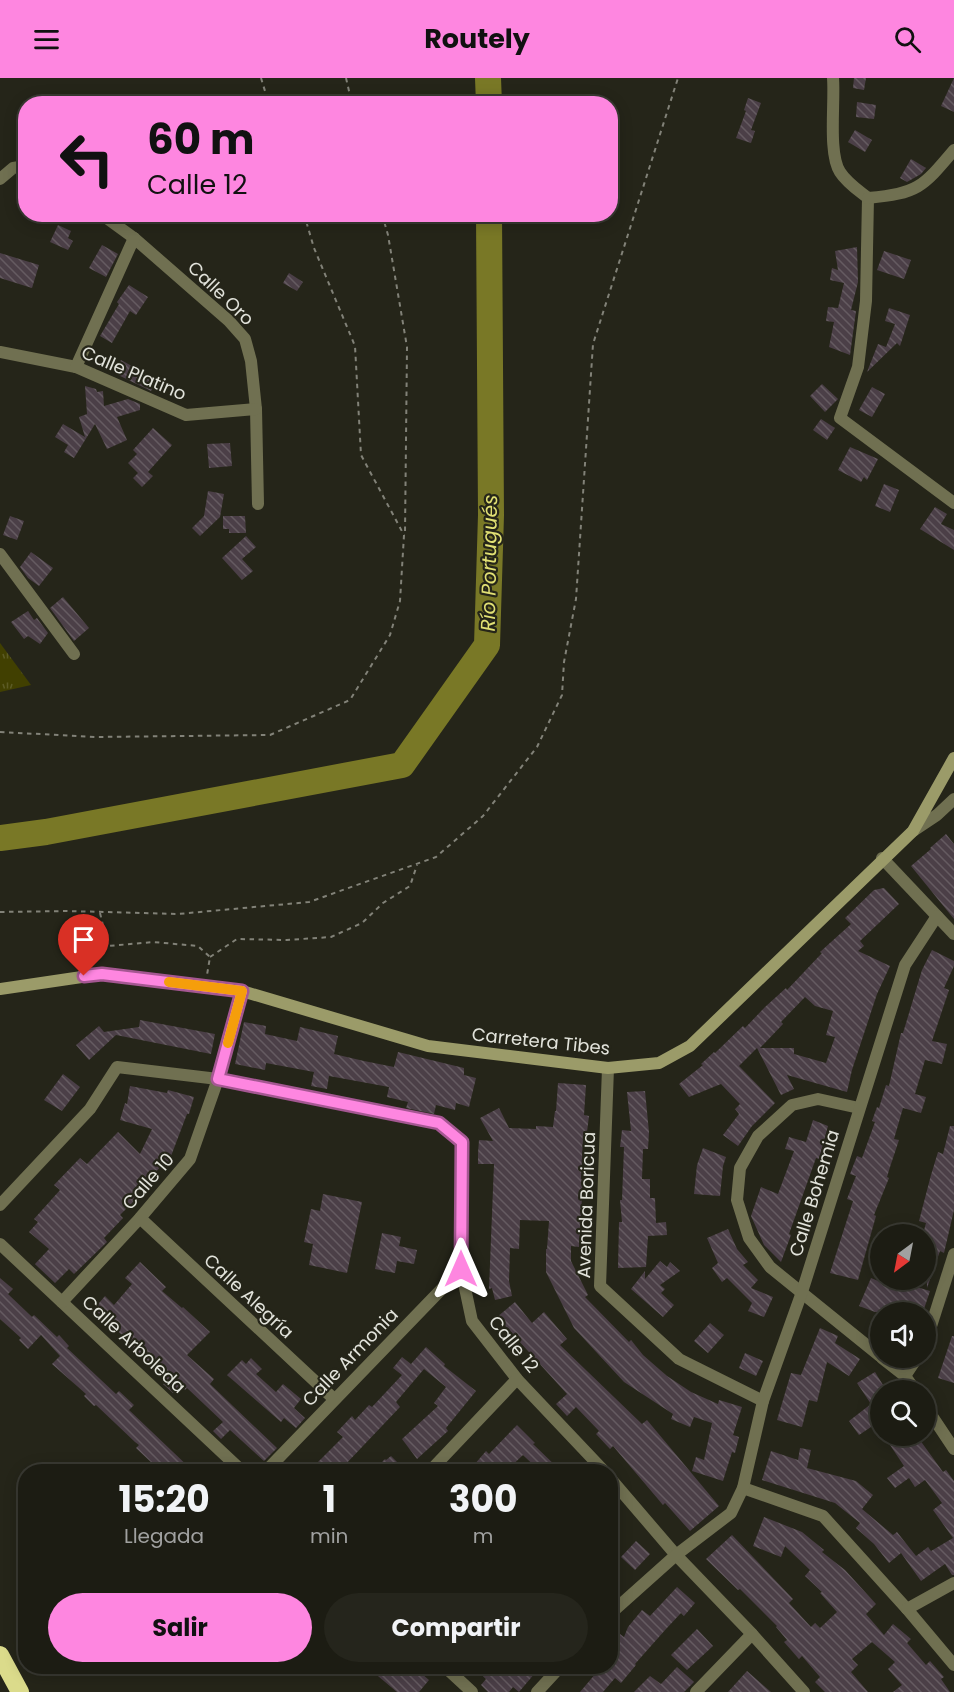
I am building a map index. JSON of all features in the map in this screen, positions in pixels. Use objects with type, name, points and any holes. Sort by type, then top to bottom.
[{"type":"highway","points":[[0,1655],[20,1692]]},
{"type":"street","points":[[833,78],[833,158],[840,173],[868,198],[901,195],[915,190],[939,168],[954,150]]},
{"type":"street","points":[[0,179],[13,168],[18,167]]},
{"type":"street","points":[[868,198],[866,301],[861,344],[858,367],[840,418],[954,503]]},
{"type":"street","name":"Calle Oro","points":[[112,222],[134,238],[229,321],[245,339],[251,361],[256,410],[258,504]]},
{"type":"street","points":[[76,366],[134,238]]},
{"type":"street","name":"Calle Platino","points":[[0,352],[76,366],[186,415],[256,410]]},
{"type":"street","points":[[0,554],[74,654]]},
{"type":"street","name":"Carretera Tibes","points":[[0,990],[102,974],[242,991],[428,1046],[608,1068],[659,1063],[690,1046],[882,858],[913,831],[954,758]]},
{"type":"street","points":[[913,831],[937,815],[954,799]]},
{"type":"street","points":[[882,858],[954,934]]},
{"type":"street","name":"Calle Bohemia","points":[[618,1607],[676,1555],[731,1513],[743,1488],[764,1401],[802,1292],[905,965],[937,916]]},
{"type":"street","name":"Calle 10","points":[[62,1302],[140,1218],[190,1159],[218,1079],[242,991]]},
{"type":"street","name":"Calle 12","points":[[0,1205],[90,1109],[117,1067],[218,1079],[439,1123],[462,1142],[461,1269],[472,1321],[517,1379],[594,1464]]},
{"type":"street","name":"Avenida Boricua","points":[[608,1068],[600,1286],[679,1359],[764,1401]]},
{"type":"street","points":[[860,1108],[818,1099],[792,1105],[758,1136],[740,1168],[737,1200],[749,1238],[770,1267],[870,1348]]},
{"type":"street","name":"Calle Alegría","points":[[140,1218],[334,1399]]},
{"type":"street","name":"Calle Arboleda","points":[[0,1244],[234,1464]]},
{"type":"street","points":[[936,1311],[954,1254]]},
{"type":"street","name":"Calle Armonia","points":[[273,1464],[461,1269]]},
{"type":"street","points":[[895,1368],[908,1380]]},
{"type":"street","points":[[905,1376],[910,1368]]},
{"type":"street","points":[[437,1464],[517,1379]]},
{"type":"street","points":[[936,1417],[949,1431],[954,1449]]},
{"type":"street","points":[[618,1487],[676,1555],[804,1692]]},
{"type":"street","points":[[743,1488],[823,1516],[954,1665]]},
{"type":"street","points":[[907,1609],[954,1583]]},
{"type":"street","points":[[696,1692],[752,1634]]},
{"type":"street","points":[[453,1674],[472,1692]]},
{"type":"street","points":[[537,1692],[554,1674]]},
{"type":"path","points":[[261,78],[267,96]]},
{"type":"path","points":[[346,78],[350,96]]},
{"type":"path","points":[[0,912],[178,914],[309,902],[436,857],[483,816],[537,747],[562,695],[564,662],[576,599],[593,344],[678,78]]},
{"type":"path","points":[[306,222],[314,248],[355,346],[361,455],[405,536]]},
{"type":"path","points":[[0,732],[96,737],[270,735],[350,700],[390,635],[400,601],[405,536],[407,347],[384,222]]},
{"type":"path","points":[[206,987],[210,957],[237,939],[287,940],[331,937],[362,923],[383,903],[410,886],[417,864]]},
{"type":"path","points":[[100,912],[108,946],[153,942],[198,946],[210,957]]},
{"type":"green space","points":[[0,643],[31,685],[0,692]]},
{"type":"building","points":[[854,78],[866,78],[864,90],[853,88]]},
{"type":"building","points":[[954,78],[954,112],[941,106]]},
{"type":"building","points":[[748,98],[761,103],[751,130],[755,131],[751,143],[736,138],[746,111],[744,110]]},
{"type":"building","points":[[857,102],[876,105],[874,119],[856,117]]},
{"type":"building","points":[[855,130],[872,140],[865,152],[848,142]]},
{"type":"building","points":[[911,159],[926,168],[921,174],[907,182],[900,178]]},
{"type":"building","points":[[58,225],[71,231],[68,238],[73,241],[68,250],[50,242]]},
{"type":"building","points":[[102,245],[118,254],[106,277],[89,268]]},
{"type":"building","points":[[857,247],[858,282],[851,310],[856,311],[850,355],[829,347],[834,322],[826,321],[828,307],[838,308],[844,283],[830,280],[832,268],[838,270],[835,251]]},
{"type":"building","points":[[884,251],[911,260],[904,279],[877,270]]},
{"type":"building","points":[[0,253],[39,265],[32,288],[0,278]]},
{"type":"building","points":[[289,273],[303,282],[297,291],[283,283]]},
{"type":"building","points":[[129,285],[148,297],[136,315],[130,311],[112,343],[100,336],[119,304],[117,302]]},
{"type":"building","points":[[889,308],[910,315],[900,346],[897,343],[867,372],[878,344],[886,347],[895,324],[885,321]]},
{"type":"building","points":[[121,360],[157,380],[151,391],[114,373]]},
{"type":"building","points":[[822,384],[838,399],[825,412],[810,396]]},
{"type":"building","points":[[85,386],[96,389],[97,392],[103,391],[104,406],[128,399],[140,404],[140,410],[117,417],[127,440],[107,449],[95,424],[74,458],[64,452],[68,445],[55,437],[63,424],[85,437],[79,417],[87,414]]},
{"type":"building","points":[[872,387],[885,394],[872,417],[859,410]]},
{"type":"building","points":[[821,419],[835,428],[827,440],[813,430]]},
{"type":"building","points":[[153,428],[172,445],[148,472],[153,476],[142,487],[133,478],[138,473],[128,463],[137,454],[133,450]]},
{"type":"building","points":[[230,443],[232,466],[209,468],[207,444]]},
{"type":"building","points":[[850,447],[878,459],[867,480],[864,477],[861,482],[838,470]]},
{"type":"building","points":[[884,484],[899,490],[890,512],[875,506]]},
{"type":"building","points":[[208,491],[224,494],[220,517],[200,536],[192,528],[204,516]]},
{"type":"building","points":[[935,507],[947,514],[941,524],[954,530],[954,550],[920,529]]},
{"type":"building","points":[[10,516],[24,521],[17,540],[3,535]]},
{"type":"building","points":[[223,516],[245,516],[246,533],[229,533],[229,529],[223,529]]},
{"type":"building","points":[[246,536],[256,547],[242,559],[253,571],[242,580],[222,558]]},
{"type":"building","points":[[31,552],[53,568],[39,586],[28,578],[20,567]]},
{"type":"building","points":[[63,597],[89,628],[74,641],[50,608]]},
{"type":"building","points":[[28,611],[34,620],[37,618],[48,633],[40,644],[28,636],[24,639],[11,622]]},
{"type":"building","points":[[946,834],[954,844],[954,919],[911,866]]},
{"type":"building","points":[[884,888],[899,904],[860,941],[864,946],[858,951],[890,966],[877,994],[847,1092],[787,1075],[794,1089],[781,1095],[757,1048],[739,1066],[775,1103],[752,1126],[738,1146],[723,1135],[739,1114],[735,1109],[740,1104],[721,1084],[689,1097],[679,1084],[703,1065],[701,1064],[743,1026],[745,1028],[786,988],[787,990],[822,953],[820,952],[851,924],[845,918],[874,890]],"holes":[[[805,997],[815,1006],[833,1011],[826,1035],[835,1037],[826,1063],[794,1054],[794,1048],[760,1048]]]},
{"type":"building","points":[[932,950],[954,961],[944,988],[949,990],[932,1041],[947,1044],[942,1064],[925,1060],[915,1094],[926,1097],[921,1113],[903,1108],[894,1139],[899,1140],[887,1177],[889,1178],[874,1215],[876,1216],[874,1224],[870,1224],[870,1237],[858,1280],[830,1273],[853,1201],[847,1199],[856,1176],[850,1174],[857,1156],[862,1158],[875,1122],[872,1121],[877,1107],[879,1108],[886,1085],[889,1086],[901,1033],[903,1033],[922,970]]},
{"type":"building","points":[[140,1020],[215,1034],[211,1054],[116,1035],[89,1060],[76,1045],[99,1026],[104,1032],[139,1027]]},
{"type":"building","points":[[244,1022],[266,1026],[265,1034],[297,1041],[300,1027],[338,1036],[334,1054],[364,1061],[394,1067],[398,1052],[464,1068],[464,1075],[476,1078],[469,1107],[456,1103],[455,1110],[436,1105],[434,1114],[406,1108],[408,1102],[387,1097],[389,1087],[329,1076],[327,1089],[311,1086],[314,1072],[266,1063],[265,1070],[235,1064]]},
{"type":"building","points":[[63,1074],[80,1087],[62,1111],[44,1100]]},
{"type":"building","points":[[558,1083],[586,1085],[584,1115],[589,1116],[586,1140],[583,1139],[579,1247],[571,1246],[571,1261],[588,1295],[585,1297],[629,1342],[631,1340],[643,1355],[667,1376],[691,1392],[718,1404],[719,1400],[742,1407],[733,1435],[739,1437],[735,1453],[732,1452],[723,1481],[692,1471],[696,1457],[704,1460],[712,1423],[694,1417],[690,1427],[671,1419],[673,1414],[624,1382],[574,1328],[546,1272],[549,1221],[520,1220],[519,1249],[510,1248],[509,1281],[512,1296],[495,1300],[492,1288],[489,1289],[494,1164],[478,1164],[478,1153],[479,1140],[493,1141],[480,1118],[499,1108],[509,1128],[553,1127]]},
{"type":"building","points":[[130,1086],[167,1093],[168,1090],[194,1097],[189,1114],[187,1114],[168,1164],[165,1162],[137,1192],[140,1195],[120,1215],[123,1218],[104,1238],[107,1242],[74,1274],[69,1269],[55,1283],[35,1264],[49,1249],[29,1232],[38,1222],[34,1219],[60,1190],[54,1185],[80,1158],[87,1164],[118,1132],[140,1154],[152,1129],[120,1120],[125,1103],[127,1104]]},
{"type":"building","points":[[645,1091],[649,1132],[648,1149],[643,1149],[642,1179],[650,1179],[650,1198],[655,1198],[656,1223],[666,1222],[667,1235],[648,1236],[646,1267],[618,1268],[624,1147],[620,1147],[622,1130],[631,1131],[627,1092]]},
{"type":"building","points":[[813,1120],[828,1126],[819,1159],[816,1158],[781,1262],[764,1245],[751,1216],[761,1187],[778,1194],[794,1151],[785,1149],[789,1137],[806,1142]]},
{"type":"building","points":[[950,1126],[954,1126],[954,1210],[944,1253],[940,1251],[936,1262],[936,1224],[919,1221],[938,1152],[943,1154]]},
{"type":"building","points":[[703,1148],[726,1157],[720,1196],[694,1194],[697,1165]]},
{"type":"building","points":[[323,1194],[362,1202],[347,1273],[309,1265],[313,1244],[304,1242],[311,1209],[320,1211]]},
{"type":"building","points":[[728,1229],[737,1249],[748,1262],[743,1265],[758,1280],[751,1288],[773,1297],[764,1317],[748,1311],[752,1303],[727,1278],[722,1282],[712,1268],[718,1263],[707,1238]]},
{"type":"building","points":[[382,1233],[401,1237],[399,1246],[417,1250],[414,1264],[397,1261],[395,1273],[375,1269]]},
{"type":"building","points":[[660,1261],[667,1267],[670,1262],[680,1271],[660,1285],[665,1289],[661,1293],[674,1305],[663,1317],[631,1289],[645,1271],[645,1279]]},
{"type":"building","points":[[140,1262],[166,1287],[162,1291],[210,1332],[187,1355],[214,1379],[210,1384],[277,1448],[264,1461],[230,1430],[221,1439],[213,1431],[223,1422],[187,1388],[185,1390],[180,1385],[173,1393],[163,1384],[166,1381],[94,1309],[105,1296],[114,1305],[132,1284],[125,1278]]},
{"type":"building","points":[[0,1278],[13,1289],[8,1294],[32,1317],[34,1315],[57,1337],[59,1335],[69,1346],[67,1348],[116,1394],[119,1391],[134,1405],[129,1410],[186,1464],[153,1464],[136,1448],[139,1445],[96,1405],[94,1406],[84,1396],[86,1394],[52,1364],[60,1356],[41,1335],[28,1349],[19,1340],[21,1338],[0,1319]]},
{"type":"building","points":[[870,1280],[870,1290],[930,1291],[926,1302],[870,1302],[870,1310],[859,1306]]},
{"type":"building","points":[[515,1302],[532,1323],[544,1312],[567,1339],[560,1345],[642,1424],[647,1420],[719,1506],[690,1531],[665,1503],[663,1505],[613,1446],[610,1449],[596,1434],[599,1431],[576,1407],[567,1416],[556,1404],[567,1394],[497,1317]]},
{"type":"building","points":[[710,1323],[724,1335],[708,1353],[694,1341]]},
{"type":"building","points":[[820,1328],[838,1336],[835,1343],[860,1359],[849,1376],[827,1362],[817,1402],[809,1400],[802,1427],[777,1420],[791,1373],[801,1375]]},
{"type":"building","points":[[952,1336],[954,1336],[954,1383],[938,1378]]},
{"type":"building","points":[[426,1347],[445,1364],[444,1366],[476,1391],[446,1428],[448,1431],[417,1459],[402,1439],[438,1406],[434,1403],[446,1387],[424,1369],[396,1402],[400,1407],[346,1464],[318,1464],[343,1437],[337,1432],[352,1416],[355,1420],[369,1405],[372,1407],[402,1375],[393,1368],[402,1357],[411,1364]]},
{"type":"building","points":[[745,1353],[763,1361],[756,1376],[739,1368]]},
{"type":"building","points":[[251,1358],[262,1369],[256,1374],[276,1392],[283,1384],[301,1399],[294,1408],[305,1418],[296,1428],[284,1418],[281,1422],[227,1375],[242,1360],[246,1364]]},
{"type":"building","points":[[875,1372],[880,1380],[870,1380],[870,1402],[857,1383]]},
{"type":"building","points":[[870,1405],[870,1428],[859,1435],[849,1421]]},
{"type":"building","points":[[517,1425],[554,1464],[533,1464],[523,1455],[513,1464],[475,1464],[486,1451],[489,1454]]},
{"type":"building","points":[[891,1446],[924,1446],[943,1472],[946,1470],[954,1481],[954,1575],[945,1564],[921,1581],[901,1553],[889,1563],[874,1544],[856,1528],[860,1523],[835,1503],[762,1480],[771,1451],[798,1460],[800,1448],[811,1450],[807,1468],[856,1481],[873,1495],[862,1509],[893,1535],[897,1532],[916,1556],[928,1547],[931,1551],[953,1538],[933,1510],[942,1503],[925,1480],[915,1487],[909,1478],[895,1488],[887,1478],[904,1466]]},
{"type":"building","points":[[391,1456],[399,1464],[380,1464]]},
{"type":"building","points":[[764,1517],[802,1532],[824,1550],[822,1552],[845,1570],[876,1604],[866,1614],[884,1635],[893,1624],[911,1639],[907,1643],[926,1665],[930,1661],[944,1677],[941,1679],[950,1692],[893,1692],[902,1685],[888,1669],[895,1662],[872,1642],[852,1659],[858,1665],[851,1672],[868,1692],[825,1692],[815,1682],[820,1677],[802,1656],[799,1659],[784,1642],[787,1640],[777,1626],[706,1559],[732,1535],[793,1599],[789,1603],[811,1627],[815,1623],[820,1628],[837,1612],[820,1593],[822,1592],[805,1576],[810,1570],[785,1546],[781,1557],[753,1546]]},
{"type":"building","points":[[636,1541],[650,1554],[635,1570],[621,1557]]},
{"type":"building","points":[[677,1587],[695,1603],[684,1616],[681,1613],[621,1683],[615,1678],[603,1692],[580,1692],[595,1674],[618,1674],[618,1636],[620,1634],[624,1637],[628,1627],[642,1610],[650,1616]]},
{"type":"building","points":[[697,1629],[713,1646],[687,1670],[671,1655]]},
{"type":"building","points":[[677,1667],[694,1682],[684,1692],[634,1692],[650,1676],[661,1684]]},
{"type":"building","points":[[747,1671],[771,1692],[728,1692]]},
{"type":"building","points":[[376,1674],[422,1674],[429,1680],[419,1692],[397,1692]]},
{"type":"building","points":[[481,1674],[534,1674],[519,1692],[513,1687],[509,1692],[488,1692],[481,1685],[486,1679]]},
{"type":"waterway","name":"Río Portugués","points":[[488,78],[489,96]]},
{"type":"waterway","name":"Río Portugués","points":[[0,838],[46,832],[402,765],[487,645],[491,515],[489,222]]},
{"type":"slow traffic","points":[[169,982],[242,991],[228,1043]]},
{"type":"route","points":[[84,976],[102,974],[242,991],[218,1079],[439,1123],[462,1142],[461,1269]]}]
